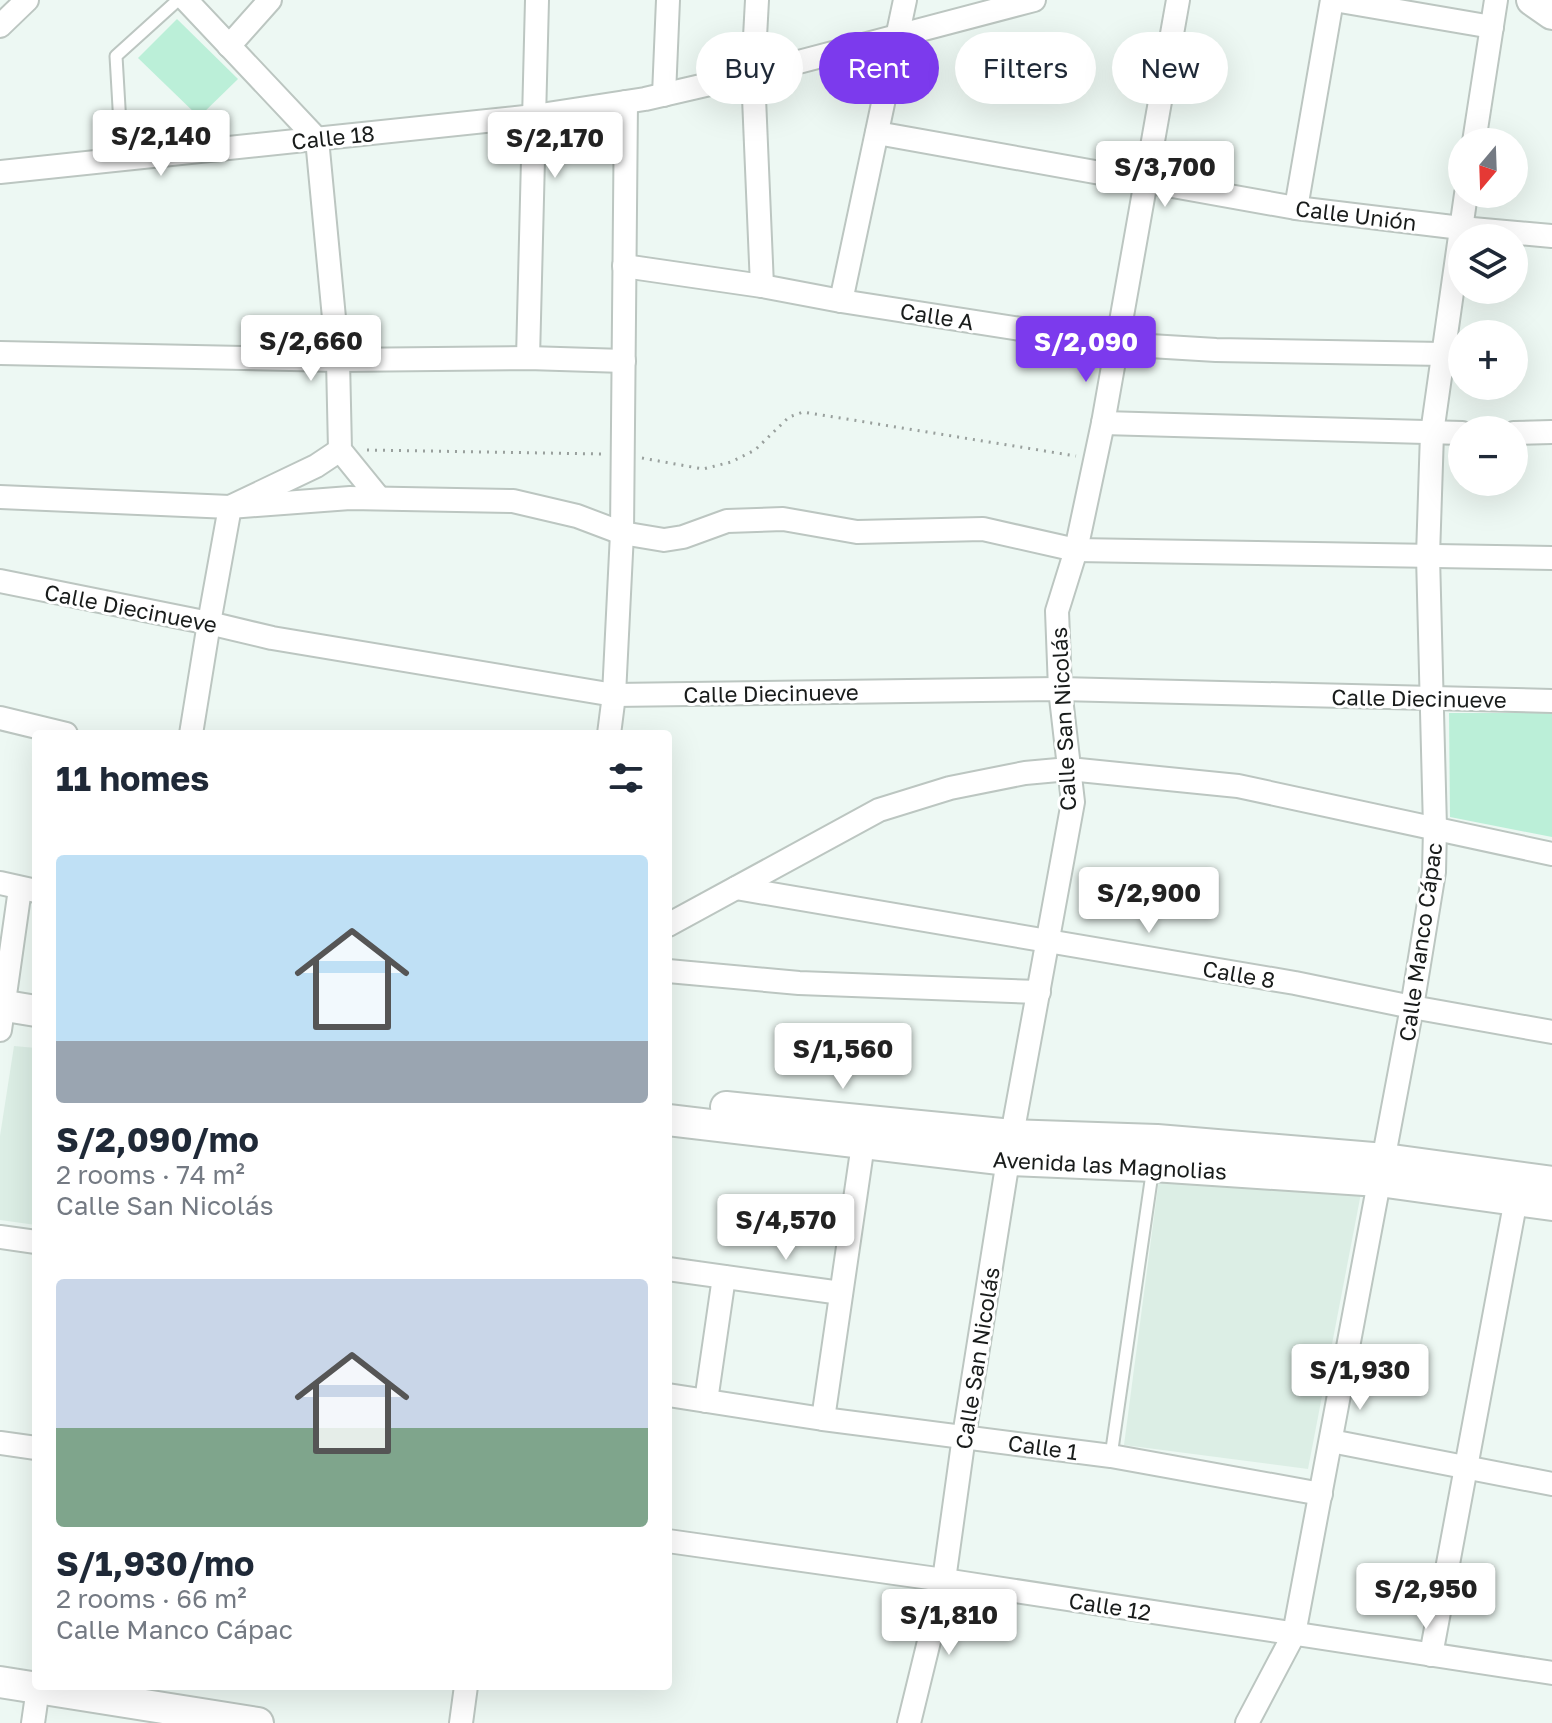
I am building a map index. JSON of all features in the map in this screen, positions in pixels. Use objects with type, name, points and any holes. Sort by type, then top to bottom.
[{"type":"main road","points":[[1532,0],[1552,14]]},
{"type":"main road","points":[[1,1017],[32,1012]]},
{"type":"main road","points":[[1,1017],[32,1027]]},
{"type":"main road","name":"Avenida las Magnolias","points":[[672,1102],[1153,1166],[1382,1170],[1552,1182]]},
{"type":"main road","name":"Avenida las Magnolias","points":[[672,1120],[863,1144],[1010,1148],[1157,1140],[1382,1170],[1552,1205]]},
{"type":"main road","points":[[0,1682],[32,1687]]},
{"type":"main road","points":[[47,1690],[174,1717],[258,1723]]},
{"type":"street","points":[[0,26],[27,0]]},
{"type":"street","points":[[186,0],[317,139],[338,360],[340,450],[379,498]]},
{"type":"street","points":[[229,46],[270,0]]},
{"type":"street","points":[[528,358],[537,0]]},
{"type":"street","points":[[664,95],[668,0]]},
{"type":"street","points":[[755,32],[757,0]]},
{"type":"street","points":[[898,32],[905,0]]},
{"type":"street","name":"Calle 18","points":[[912,32],[1034,0]]},
{"type":"street","name":"Calle San Nicolás","points":[[909,1723],[944,1580],[1010,1148],[1073,802],[1060,689],[1057,611],[1076,550],[1096,459],[1178,0]]},
{"type":"street","points":[[1296,208],[1333,0],[1492,27]]},
{"type":"street","points":[[1476,128],[1496,0]]},
{"type":"street","name":"Calle 18","points":[[0,172],[534,116],[696,87]]},
{"type":"street","points":[[610,730],[622,533],[626,102]]},
{"type":"street","points":[[754,104],[762,286]]},
{"type":"street","points":[[841,301],[883,104]]},
{"type":"street","name":"Calle Unión","points":[[877,133],[1296,208],[1448,226]]},
{"type":"street","name":"Calle Unión","points":[[1528,234],[1552,236]]},
{"type":"street","name":"Calle A","points":[[624,266],[1117,344],[1216,350],[1443,354]]},
{"type":"street","name":"Calle Manco Cápac","points":[[1247,1723],[1294,1634],[1412,1007],[1434,872],[1428,556],[1432,433],[1450,304]]},
{"type":"street","points":[[0,353],[338,360],[528,358],[624,361]]},
{"type":"street","points":[[1103,423],[1448,433]]},
{"type":"street","points":[[1528,433],[1552,432]]},
{"type":"street","points":[[230,507],[316,466],[340,450]]},
{"type":"street","points":[[0,497],[230,507],[350,498],[513,501],[577,516],[622,533],[664,540],[683,537],[727,521],[783,519],[857,532],[983,529],[1076,550],[1552,558]]},
{"type":"street","points":[[192,730],[230,507]]},
{"type":"street","name":"Calle Diecinueve","points":[[0,581],[272,638],[614,695],[1060,689],[1552,701]]},
{"type":"street","points":[[0,718],[50,730]]},
{"type":"street","points":[[672,923],[879,810],[950,788],[1025,773],[1069,769],[1238,786],[1552,854]]},
{"type":"street","points":[[1,1017],[19,888]]},
{"type":"street","name":"Calle 8","points":[[736,888],[1295,983],[1552,1032]]},
{"type":"street","points":[[672,971],[799,983],[1039,992]]},
{"type":"street","points":[[823,1419],[863,1144]]},
{"type":"street","points":[[1431,1655],[1516,1199]]},
{"type":"street","points":[[0,1237],[32,1241]]},
{"type":"street","points":[[672,1270],[841,1293]]},
{"type":"street","points":[[706,1401],[724,1277]]},
{"type":"street","name":"Calle 1","points":[[672,1396],[823,1419],[1111,1456],[1321,1494]]},
{"type":"street","points":[[1331,1441],[1552,1484]]},
{"type":"street","points":[[0,1443],[32,1447]]},
{"type":"street","name":"Calle 12","points":[[672,1542],[1552,1673]]},
{"type":"street","points":[[33,1723],[38,1690]]},
{"type":"street","points":[[461,1723],[465,1690]]},
{"type":"lane","points":[[122,159],[116,56],[178,0]]},
{"type":"lane","points":[[1111,1456],[1153,1166]]},
{"type":"path","points":[[340,450],[622,455],[703,469],[731,462],[755,450],[789,417],[803,412],[1096,459]]},
{"type":"shaded area","points":[[14,1046],[32,1048],[32,1224],[0,1220],[0,1136]]},
{"type":"shaded area","points":[[1159,1179],[1362,1188],[1308,1469],[1124,1445]]},
{"type":"green space","points":[[177,19],[238,79],[199,117],[138,58]]},
{"type":"green space","points":[[1449,713],[1552,713],[1552,837],[1450,817]]}]
